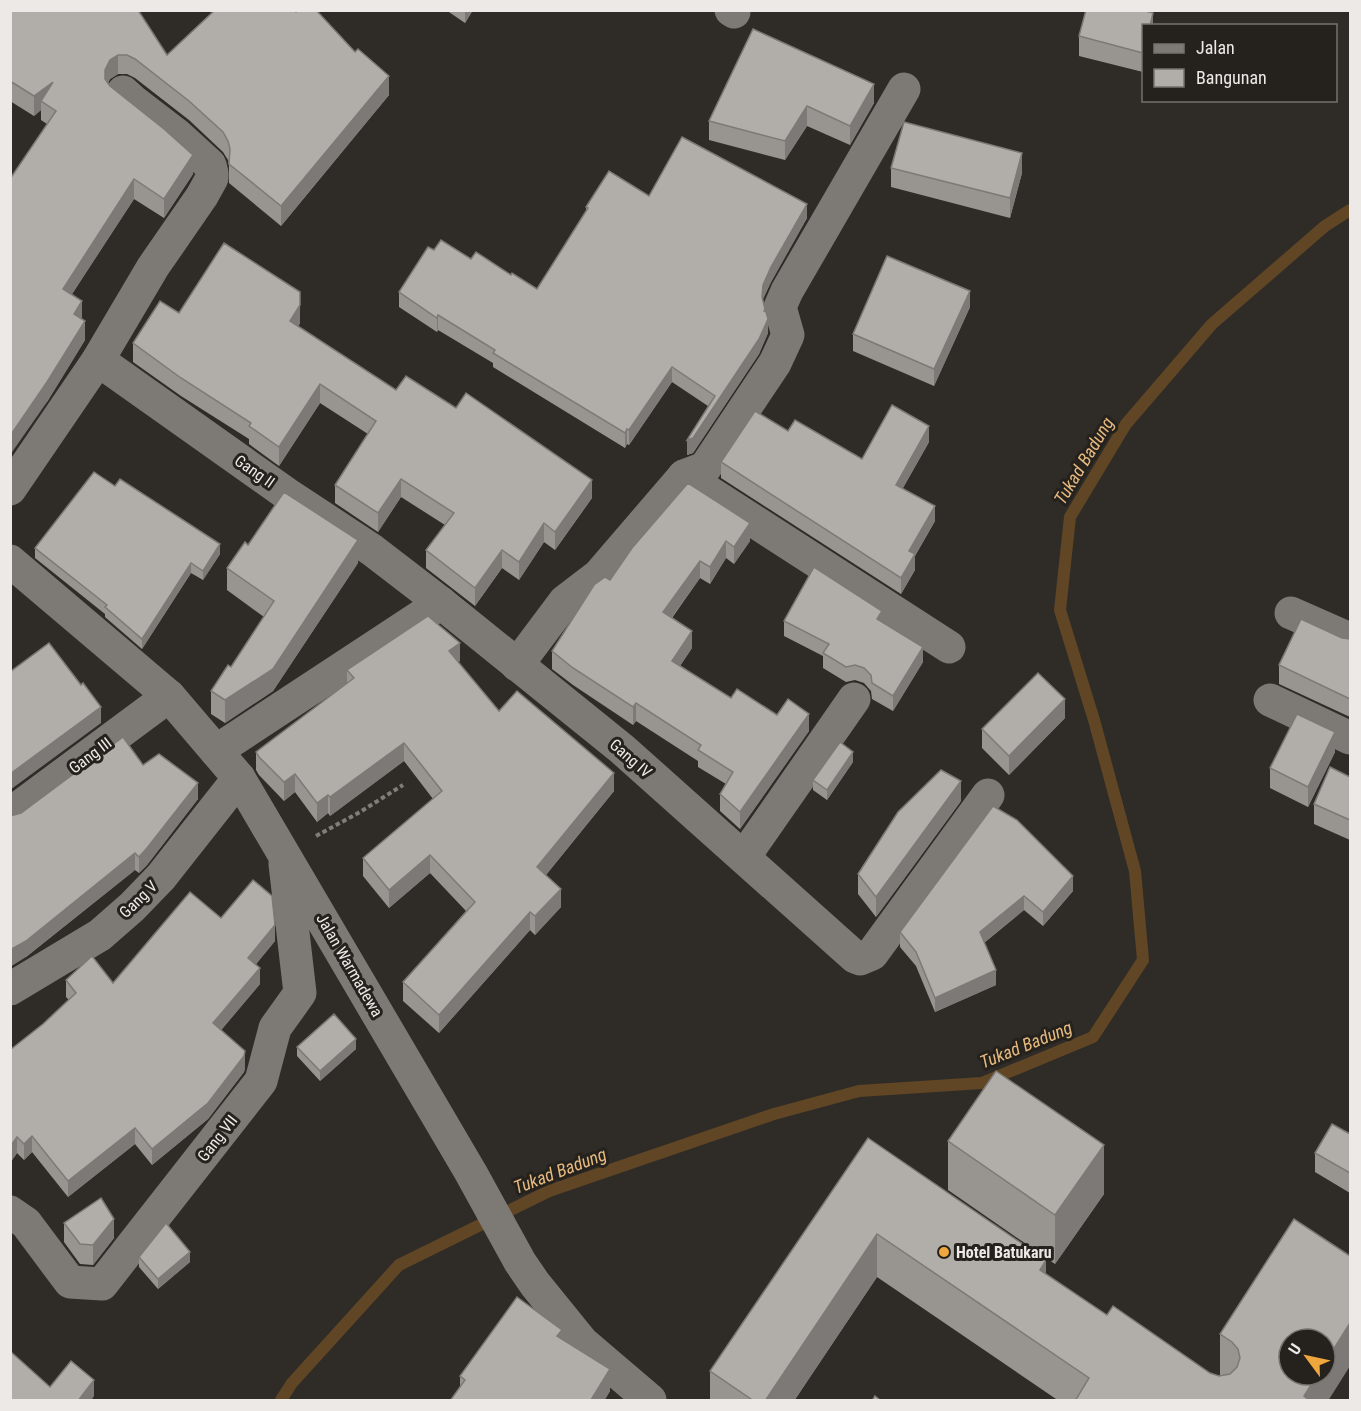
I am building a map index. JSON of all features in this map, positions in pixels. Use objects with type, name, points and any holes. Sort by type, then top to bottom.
[{"type":"street","points":[[517,665],[565,601],[599,575],[684,477],[705,468],[775,363],[788,335],[780,307],[787,291],[904,89]]},
{"type":"street","points":[[10,489],[98,360],[153,267],[208,186],[212,173],[210,165],[176,134],[123,92]]},
{"type":"street","name":"Gang II","points":[[98,360],[287,494],[372,550],[441,603]]},
{"type":"street","points":[[684,477],[950,647]]},
{"type":"street","name":"Jalan Warmadewa","points":[[10,561],[169,696],[239,778],[471,1173],[520,1262],[545,1298],[582,1342],[650,1401]]},
{"type":"street","points":[[216,752],[441,603]]},
{"type":"street","name":"Gang IV","points":[[441,603],[622,749],[855,957],[860,959],[872,954],[988,795]]},
{"type":"street","points":[[1291,613],[1350,639]]},
{"type":"street","name":"Gang III","points":[[10,814],[169,696]]},
{"type":"street","points":[[744,857],[854,699]]},
{"type":"street","points":[[1270,700],[1350,738]]},
{"type":"street","name":"Gang V","points":[[10,989],[100,934],[132,907],[161,877],[239,778]]},
{"type":"street","name":"Gang VII","points":[[10,1212],[26,1223],[70,1282],[102,1284],[261,1081],[274,1028],[300,993],[284,853]]},
{"type":"path","points":[[284,853],[404,785]]},
{"type":"building","points":[[10,10],[138,10],[167,55],[215,10],[294,10],[296,12],[316,10],[355,52],[358,49],[389,76],[281,206],[229,164],[230,149],[223,132],[189,101],[135,59],[127,55],[118,55],[110,60],[105,70],[105,79],[110,86],[193,155],[164,199],[134,179],[63,289],[82,301],[74,314],[85,321],[10,436],[10,179],[56,111],[41,101],[53,82],[34,96],[10,81]]},
{"type":"building","points":[[1086,10],[1142,10],[1153,13],[1150,24],[1142,24],[1142,53],[1079,36]]},
{"type":"building","points":[[753,29],[874,84],[850,126],[807,106],[785,141],[709,121]]},
{"type":"building","points":[[904,122],[1022,153],[1010,198],[891,168]]},
{"type":"building","points":[[682,137],[807,204],[763,285],[764,311],[768,319],[759,339],[693,438],[687,440],[715,396],[672,367],[625,433],[493,353],[495,350],[438,315],[437,318],[399,292],[428,247],[434,250],[441,240],[471,259],[476,252],[537,289],[609,171],[649,196]]},
{"type":"building","points":[[224,243],[300,292],[300,305],[290,321],[396,390],[406,376],[456,408],[466,393],[592,480],[555,532],[544,523],[519,562],[502,550],[475,588],[426,550],[454,513],[401,479],[378,513],[335,485],[376,421],[320,384],[279,447],[249,426],[251,423],[181,378],[133,343],[160,301],[179,313]]},
{"type":"building","points":[[887,256],[970,291],[934,369],[853,334]]},
{"type":"building","points":[[892,405],[929,426],[896,485],[935,506],[909,551],[915,554],[901,578],[721,462],[755,411],[788,431],[795,420],[862,459]]},
{"type":"building","points":[[94,472],[115,486],[120,479],[220,544],[203,571],[191,563],[142,639],[105,607],[107,605],[35,548]]},
{"type":"building","points":[[688,483],[750,523],[734,547],[726,541],[710,567],[700,561],[663,612],[692,631],[672,661],[731,698],[737,689],[777,715],[788,699],[809,714],[740,812],[720,794],[733,772],[698,750],[701,745],[636,703],[633,707],[573,668],[552,651],[594,585],[605,577],[610,580],[632,548]]},
{"type":"building","points":[[284,492],[358,540],[273,669],[225,700],[211,691],[228,665],[231,667],[274,601],[227,568],[245,542],[248,545]]},
{"type":"building","points":[[814,567],[882,611],[877,619],[923,647],[893,696],[872,683],[871,675],[864,668],[855,665],[846,667],[823,653],[829,644],[784,621]]},
{"type":"building","points":[[428,616],[460,643],[449,651],[499,711],[517,691],[614,773],[537,867],[561,889],[535,916],[530,912],[439,1015],[403,982],[475,902],[430,855],[389,890],[363,858],[442,791],[404,743],[330,797],[328,795],[317,803],[295,774],[284,782],[256,752],[354,678],[347,670]]},
{"type":"building","points":[[1301,619],[1342,638],[1350,639],[1350,699],[1279,665]]},
{"type":"building","points":[[49,643],[101,707],[10,774],[10,672]]},
{"type":"building","points":[[1038,673],[1065,699],[1009,756],[982,729]]},
{"type":"building","points":[[1297,714],[1335,732],[1308,787],[1270,768]]},
{"type":"building","points":[[123,737],[143,765],[159,754],[198,783],[139,857],[135,853],[26,941],[10,950],[10,816],[21,813]]},
{"type":"building","points":[[840,742],[853,752],[827,790],[813,780]]},
{"type":"building","points":[[1330,767],[1350,777],[1350,820],[1314,804]]},
{"type":"building","points":[[941,770],[961,781],[876,897],[858,874],[898,812]]},
{"type":"building","points":[[993,806],[1017,820],[1073,876],[1043,912],[1024,896],[980,932],[996,970],[935,998],[916,952],[900,932]]},
{"type":"building","points":[[253,880],[272,896],[275,925],[248,958],[260,968],[213,1023],[245,1051],[244,1056],[208,1103],[152,1149],[135,1128],[68,1181],[32,1136],[24,1144],[17,1137],[10,1147],[10,1050],[43,1024],[76,993],[66,980],[92,956],[113,983],[190,892],[221,918]]},
{"type":"building","points":[[334,1014],[356,1039],[320,1071],[297,1047]]},
{"type":"building","points":[[996,1071],[1104,1145],[1055,1215],[948,1141]]},
{"type":"building","points":[[1332,1124],[1350,1134],[1350,1173],[1315,1153]]},
{"type":"building","points":[[868,1138],[1046,1260],[1040,1270],[1107,1315],[1113,1306],[1210,1373],[1219,1376],[1230,1374],[1237,1367],[1240,1358],[1238,1349],[1220,1334],[1294,1219],[1350,1256],[1350,1323],[1337,1344],[1337,1327],[1277,1327],[1277,1387],[1310,1387],[1304,1396],[1310,1401],[1075,1401],[1089,1378],[877,1234],[765,1401],[754,1401],[710,1371]]},
{"type":"building","points":[[101,1198],[114,1219],[93,1245],[80,1244],[64,1223]]},
{"type":"building","points":[[166,1223],[190,1252],[158,1279],[139,1257]]},
{"type":"building","points":[[517,1297],[562,1330],[557,1336],[610,1369],[592,1401],[450,1401],[465,1380],[460,1376]]},
{"type":"building","points":[[10,1351],[50,1387],[71,1361],[94,1380],[78,1401],[10,1401]]},
{"type":"waterway","name":"Tukad Badung","points":[[281,1400],[292,1383],[399,1265],[549,1191],[774,1114],[859,1091],[982,1083],[1093,1037],[1143,960],[1135,871],[1094,720],[1060,610],[1070,517],[1126,424],[1212,324],[1325,226],[1350,210]]},
{"type":"place","name":"Hotel Batukaru","points":[[944,1252]]}]
